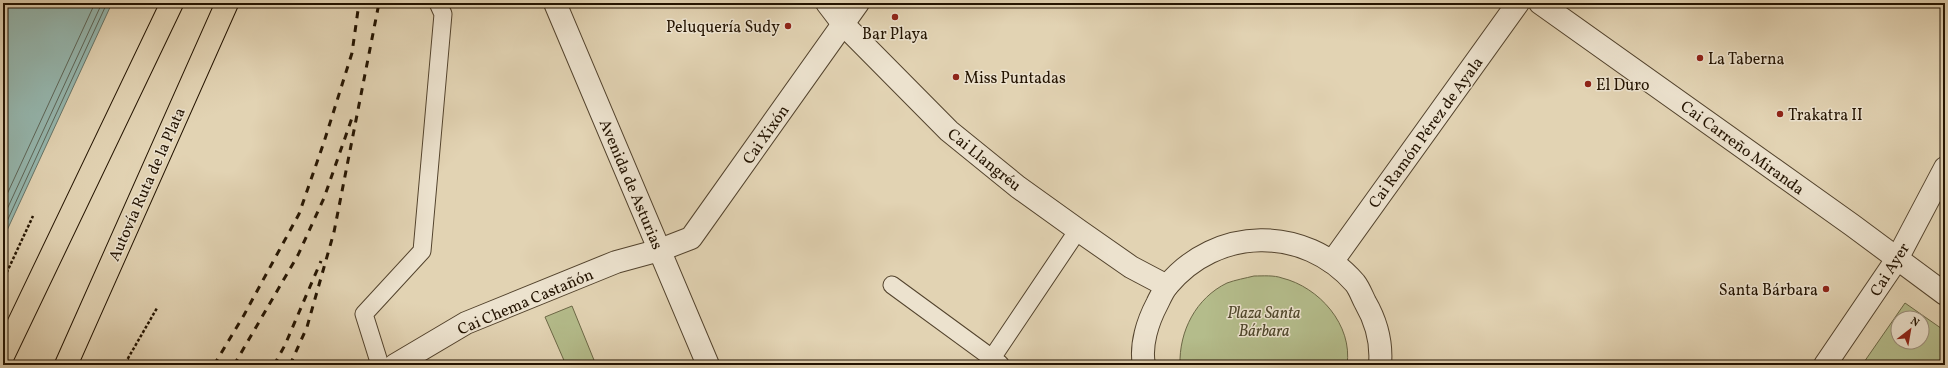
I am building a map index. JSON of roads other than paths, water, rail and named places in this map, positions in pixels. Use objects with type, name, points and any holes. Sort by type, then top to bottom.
[{"type":"highway","points":[[3,356],[172,3]]},
{"type":"highway","name":"Autovía Ruta de la Plata","points":[[66,365],[227,3]]},
{"type":"street","name":"Avenida de Asturias","points":[[555,3],[708,365]]},
{"type":"street","name":"Cai Llangréu","points":[[828,3],[843,24],[949,131],[1018,187],[1078,230],[1131,267],[1167,286]]},
{"type":"street","name":"Cai Xixón","points":[[660,250],[691,238],[858,3]]},
{"type":"street","name":"Cai Ramón Pérez de Ayala","points":[[1332,262],[1518,3]]},
{"type":"street","name":"Cai Carreño Miranda","points":[[1540,3],[1945,294]]},
{"type":"street","name":"Cai Ayer","points":[[1825,365],[1896,259],[1945,168]]},
{"type":"street","points":[[1144,365],[1143,358],[1149,320],[1167,286],[1192,261],[1224,245],[1260,239],[1296,244],[1332,262],[1355,284],[1374,316],[1381,352],[1380,365]]},
{"type":"street","name":"Cai Chema Castañón","points":[[395,365],[466,323],[616,262],[660,250]]},
{"type":"lane","points":[[380,365],[364,314],[422,251],[443,14],[438,3]]},
{"type":"lane","points":[[892,285],[996,362],[1078,230]]},
{"type":"water","points":[[3,3],[112,3],[3,239]]},
{"type":"railway","points":[[214,365],[244,315],[299,214],[324,142],[352,53],[359,3]]},
{"type":"railway","points":[[290,365],[307,327],[334,232],[379,3]]},
{"type":"railway","points":[[234,365],[298,255],[324,198],[353,115]]},
{"type":"railway","points":[[274,365],[285,345],[321,261]]},
{"type":"place","name":"Bar Playa","points":[[895,17]]},
{"type":"place","name":"Peluquería Sudy","points":[[788,26]]},
{"type":"place","name":"La Taberna","points":[[1700,58]]},
{"type":"place","name":"Miss Puntadas","points":[[956,77]]},
{"type":"place","name":"El Duro","points":[[1588,84]]},
{"type":"place","name":"Trakatra II","points":[[1780,114]]},
{"type":"place","name":"Santa Bárbara","points":[[1826,289]]},
{"type":"park label","name":"Plaza Santa Bárbara","points":[[1264,321]]}]
